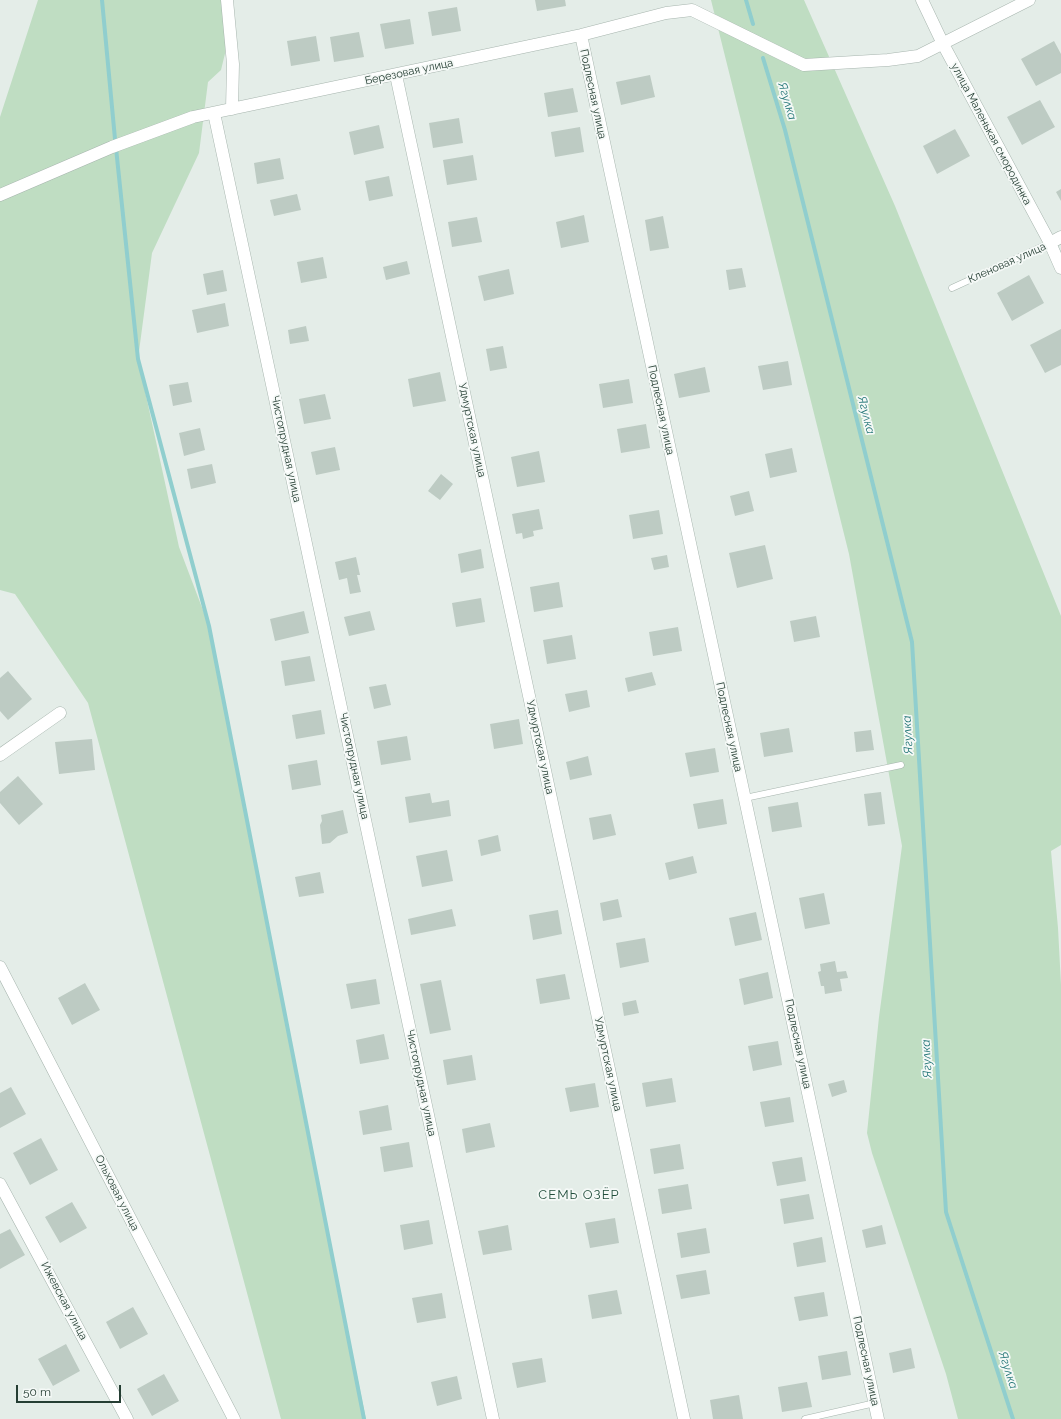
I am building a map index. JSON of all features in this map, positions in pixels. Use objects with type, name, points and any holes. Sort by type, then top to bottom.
[{"type":"street","points":[[226,0],[233,64],[232,109]]},
{"type":"street","name":"улица Маленькая смородинка","points":[[922,0],[943,44],[1050,243],[1061,268]]},
{"type":"street","points":[[943,44],[1029,0]]},
{"type":"street","name":"Березовая улица","points":[[0,195],[112,147],[193,118],[581,35],[666,13],[692,10],[804,65],[888,60],[918,56],[943,44]]},
{"type":"street","name":"Подлесная улица","points":[[581,35],[878,1419]]},
{"type":"street","name":"Удмуртская улица","points":[[396,75],[684,1419]]},
{"type":"street","name":"Чистопрудная улица","points":[[214,113],[493,1419]]},
{"type":"street","name":"Кленовая улица","points":[[1050,243],[1061,237]]},
{"type":"street","points":[[0,755],[60,713]]},
{"type":"street","name":"Ольховая улица","points":[[0,967],[234,1419]]},
{"type":"street","name":"Ижевская улица","points":[[0,1184],[127,1419]]},
{"type":"lane","name":"Кленовая улица","points":[[952,288],[1050,243]]},
{"type":"lane","points":[[745,798],[901,765]]},
{"type":"lane","points":[[805,1419],[875,1403]]},
{"type":"green space","points":[[38,0],[222,0],[230,33],[221,70],[208,82],[199,153],[152,253],[138,359],[179,547],[209,626],[322,1207],[366,1419],[281,1419],[88,703],[15,594],[0,590],[0,117]]},
{"type":"green space","points":[[711,0],[804,0],[895,206],[1061,616],[1061,845],[1051,851],[1058,928],[1061,985],[1061,1419],[958,1419],[946,1374],[872,1153],[867,1133],[879,1017],[902,846],[849,554]]},
{"type":"building","points":[[535,0],[565,0],[566,6],[537,11]]},
{"type":"building","points":[[457,7],[461,31],[432,36],[428,12]]},
{"type":"building","points":[[410,19],[414,44],[385,49],[380,24]]},
{"type":"building","points":[[359,32],[364,57],[334,62],[330,37]]},
{"type":"building","points":[[316,36],[320,61],[291,66],[287,41]]},
{"type":"building","points":[[1054,41],[1061,54],[1061,73],[1036,86],[1021,59]]},
{"type":"building","points":[[650,75],[655,97],[621,105],[616,82]]},
{"type":"building","points":[[573,88],[578,112],[548,117],[544,93]]},
{"type":"building","points":[[1040,100],[1055,127],[1022,145],[1007,117]]},
{"type":"building","points":[[459,118],[463,143],[433,148],[429,123]]},
{"type":"building","points":[[379,125],[384,148],[354,155],[349,132]]},
{"type":"building","points":[[580,127],[584,152],[555,157],[551,132]]},
{"type":"building","points":[[955,129],[970,156],[937,174],[923,146]]},
{"type":"building","points":[[473,155],[477,180],[447,185],[443,160]]},
{"type":"building","points":[[280,158],[284,179],[257,184],[254,163]]},
{"type":"building","points":[[389,176],[393,196],[369,201],[365,181]]},
{"type":"building","points":[[1061,189],[1061,201],[1056,192]]},
{"type":"building","points":[[297,194],[301,210],[274,216],[270,200]]},
{"type":"building","points":[[584,215],[589,242],[561,248],[556,222]]},
{"type":"building","points":[[663,216],[669,248],[650,251],[645,220]]},
{"type":"building","points":[[477,217],[482,242],[452,247],[448,222]]},
{"type":"building","points":[[323,257],[327,278],[301,283],[297,262]]},
{"type":"building","points":[[407,261],[410,274],[386,280],[383,267]]},
{"type":"building","points":[[742,268],[746,287],[729,290],[726,270]]},
{"type":"building","points":[[509,269],[514,294],[484,301],[478,276]]},
{"type":"building","points":[[223,270],[227,291],[207,295],[203,274]]},
{"type":"building","points":[[1029,275],[1044,303],[1012,321],[997,293]]},
{"type":"building","points":[[225,303],[229,326],[197,333],[192,310]]},
{"type":"building","points":[[306,326],[309,341],[290,344],[288,330]]},
{"type":"building","points":[[1061,329],[1061,365],[1045,373],[1030,345]]},
{"type":"building","points":[[503,346],[507,368],[490,371],[486,349]]},
{"type":"building","points":[[788,361],[792,385],[763,390],[758,366]]},
{"type":"building","points":[[705,367],[710,392],[679,398],[674,374]]},
{"type":"building","points":[[440,372],[446,401],[413,407],[408,379]]},
{"type":"building","points":[[629,379],[633,403],[603,408],[599,384]]},
{"type":"building","points":[[188,382],[192,402],[173,406],[169,385]]},
{"type":"building","points":[[325,394],[331,419],[304,424],[299,399]]},
{"type":"building","points":[[646,424],[650,448],[621,453],[617,429]]},
{"type":"building","points":[[200,428],[205,450],[184,456],[179,433]]},
{"type":"building","points":[[335,447],[340,470],[316,475],[311,452]]},
{"type":"building","points":[[792,448],[797,472],[770,478],[765,454]]},
{"type":"building","points":[[539,451],[545,482],[517,487],[511,457]]},
{"type":"building","points":[[212,464],[216,483],[191,489],[187,469]]},
{"type":"building","points":[[441,474],[453,484],[440,500],[428,491]]},
{"type":"building","points":[[749,491],[754,511],[735,516],[730,496]]},
{"type":"building","points":[[539,509],[543,529],[533,531],[534,536],[523,539],[522,533],[516,534],[512,514]]},
{"type":"building","points":[[659,510],[663,534],[633,539],[629,515]]},
{"type":"building","points":[[765,545],[773,579],[737,588],[729,553]]},
{"type":"building","points":[[481,549],[484,568],[461,573],[458,554]]},
{"type":"building","points":[[667,555],[669,567],[654,570],[651,558]]},
{"type":"building","points":[[356,557],[360,575],[357,575],[361,592],[350,594],[347,578],[339,580],[335,562]]},
{"type":"building","points":[[559,582],[563,607],[534,612],[530,587]]},
{"type":"building","points":[[481,598],[485,622],[456,627],[452,603]]},
{"type":"building","points":[[304,611],[309,633],[275,641],[270,619]]},
{"type":"building","points":[[370,611],[375,630],[349,636],[344,617]]},
{"type":"building","points":[[816,616],[820,637],[794,642],[790,621]]},
{"type":"building","points":[[678,627],[682,651],[653,656],[649,632]]},
{"type":"building","points":[[572,635],[576,659],[547,664],[543,640]]},
{"type":"building","points":[[310,656],[315,681],[285,686],[281,661]]},
{"type":"building","points":[[8,671],[32,699],[8,720],[0,711],[0,678]]},
{"type":"building","points":[[652,672],[656,685],[628,692],[625,678]]},
{"type":"building","points":[[386,684],[391,705],[374,709],[369,687]]},
{"type":"building","points":[[587,690],[590,707],[569,712],[565,694]]},
{"type":"building","points":[[321,710],[325,734],[296,739],[292,715]]},
{"type":"building","points":[[519,719],[523,744],[494,749],[490,724]]},
{"type":"building","points":[[789,728],[793,752],[764,757],[760,733]]},
{"type":"building","points":[[871,730],[874,750],[856,752],[854,732]]},
{"type":"building","points":[[407,736],[411,760],[381,765],[377,741]]},
{"type":"building","points":[[92,739],[95,770],[59,774],[55,742]]},
{"type":"building","points":[[715,748],[719,772],[690,777],[685,753]]},
{"type":"building","points":[[588,756],[592,775],[570,780],[566,762]]},
{"type":"building","points":[[317,760],[321,785],[292,790],[288,765]]},
{"type":"building","points":[[18,776],[43,804],[19,825],[0,803],[0,792]]},
{"type":"building","points":[[881,792],[885,824],[868,826],[864,794]]},
{"type":"building","points":[[430,793],[432,803],[449,800],[451,816],[409,823],[405,797]]},
{"type":"building","points":[[723,799],[727,824],[698,829],[693,804]]},
{"type":"building","points":[[798,802],[802,827],[772,832],[768,807]]},
{"type":"building","points":[[343,810],[348,833],[338,836],[330,843],[322,844],[320,825],[322,821],[321,815]]},
{"type":"building","points":[[611,814],[616,835],[593,840],[589,818]]},
{"type":"building","points":[[498,835],[501,851],[481,856],[478,840]]},
{"type":"building","points":[[447,850],[453,881],[422,887],[416,856]]},
{"type":"building","points":[[693,856],[697,873],[669,880],[665,863]]},
{"type":"building","points":[[320,872],[324,893],[299,897],[295,877]]},
{"type":"building","points":[[824,893],[830,924],[805,929],[799,898]]},
{"type":"building","points":[[618,899],[622,917],[603,921],[600,903]]},
{"type":"building","points":[[452,909],[456,926],[411,935],[408,919]]},
{"type":"building","points":[[558,910],[562,934],[533,940],[529,915]]},
{"type":"building","points":[[756,912],[762,940],[735,946],[729,918]]},
{"type":"building","points":[[645,938],[649,962],[620,968],[616,943]]},
{"type":"building","points":[[835,961],[837,972],[846,971],[848,978],[840,979],[842,991],[825,994],[824,986],[821,986],[818,972],[821,971],[820,964]]},
{"type":"building","points":[[768,972],[773,998],[744,1005],[739,979]]},
{"type":"building","points":[[565,974],[570,999],[540,1004],[536,979]]},
{"type":"building","points":[[376,979],[380,1004],[351,1009],[346,984]]},
{"type":"building","points":[[441,980],[451,1030],[430,1034],[420,984]]},
{"type":"building","points":[[85,983],[100,1010],[72,1025],[58,998]]},
{"type":"building","points":[[636,1000],[639,1013],[624,1016],[622,1003]]},
{"type":"building","points":[[384,1034],[389,1059],[360,1064],[356,1040]]},
{"type":"building","points":[[778,1041],[782,1065],[753,1071],[748,1046]]},
{"type":"building","points":[[472,1055],[476,1080],[447,1085],[443,1060]]},
{"type":"building","points":[[672,1078],[676,1102],[646,1107],[642,1083]]},
{"type":"building","points":[[844,1080],[847,1092],[832,1097],[828,1084]]},
{"type":"building","points":[[595,1083],[599,1107],[570,1112],[565,1088]]},
{"type":"building","points":[[11,1087],[26,1114],[0,1128],[0,1093]]},
{"type":"building","points":[[790,1097],[794,1122],[765,1127],[760,1102]]},
{"type":"building","points":[[388,1105],[392,1130],[363,1135],[359,1111]]},
{"type":"building","points":[[490,1123],[495,1147],[466,1153],[462,1129]]},
{"type":"building","points":[[41,1138],[58,1170],[30,1185],[13,1153]]},
{"type":"building","points":[[409,1142],[413,1167],[384,1172],[380,1147]]},
{"type":"building","points":[[680,1144],[684,1169],[654,1174],[650,1149]]},
{"type":"building","points":[[802,1157],[806,1181],[777,1186],[772,1162]]},
{"type":"building","points":[[688,1184],[692,1209],[662,1214],[658,1189]]},
{"type":"building","points":[[809,1194],[814,1219],[784,1224],[780,1199]]},
{"type":"building","points":[[72,1202],[87,1228],[60,1243],[45,1217]]},
{"type":"building","points":[[615,1218],[619,1243],[590,1248],[585,1223]]},
{"type":"building","points":[[429,1220],[433,1244],[404,1250],[400,1225]]},
{"type":"building","points":[[508,1225],[512,1250],[483,1255],[478,1231]]},
{"type":"building","points":[[882,1225],[886,1244],[866,1248],[862,1230]]},
{"type":"building","points":[[706,1228],[710,1253],[681,1258],[677,1233]]},
{"type":"building","points":[[10,1229],[25,1255],[0,1269],[0,1234]]},
{"type":"building","points":[[822,1237],[826,1262],[797,1267],[793,1243]]},
{"type":"building","points":[[706,1270],[710,1294],[681,1299],[676,1275]]},
{"type":"building","points":[[617,1290],[622,1314],[592,1319],[588,1295]]},
{"type":"building","points":[[824,1292],[828,1316],[799,1321],[794,1297]]},
{"type":"building","points":[[442,1293],[446,1318],[417,1323],[412,1298]]},
{"type":"building","points":[[133,1307],[148,1334],[120,1349],[106,1322]]},
{"type":"building","points":[[66,1344],[80,1371],[53,1386],[38,1359]]},
{"type":"building","points":[[911,1348],[915,1368],[893,1373],[889,1353]]},
{"type":"building","points":[[847,1351],[851,1375],[822,1380],[818,1356]]},
{"type":"building","points":[[542,1358],[546,1382],[517,1388],[512,1363]]},
{"type":"building","points":[[164,1374],[179,1401],[152,1416],[137,1389]]},
{"type":"building","points":[[457,1376],[462,1399],[437,1406],[431,1382]]},
{"type":"building","points":[[807,1382],[812,1407],[782,1412],[778,1387]]},
{"type":"building","points":[[739,1395],[743,1419],[713,1419],[710,1400]]},
{"type":"waterway","points":[[102,0],[115,139]]},
{"type":"waterway","name":"Ягулка","points":[[746,0],[753,24]]},
{"type":"waterway","name":"Ягулка","points":[[763,58],[785,130],[912,642],[946,1212],[1013,1419]]},
{"type":"waterway","points":[[116,148],[138,359],[209,626],[364,1419]]},
{"type":"district","name":"СЕМЬ ОЗЁР","points":[[579,1195]]}]
